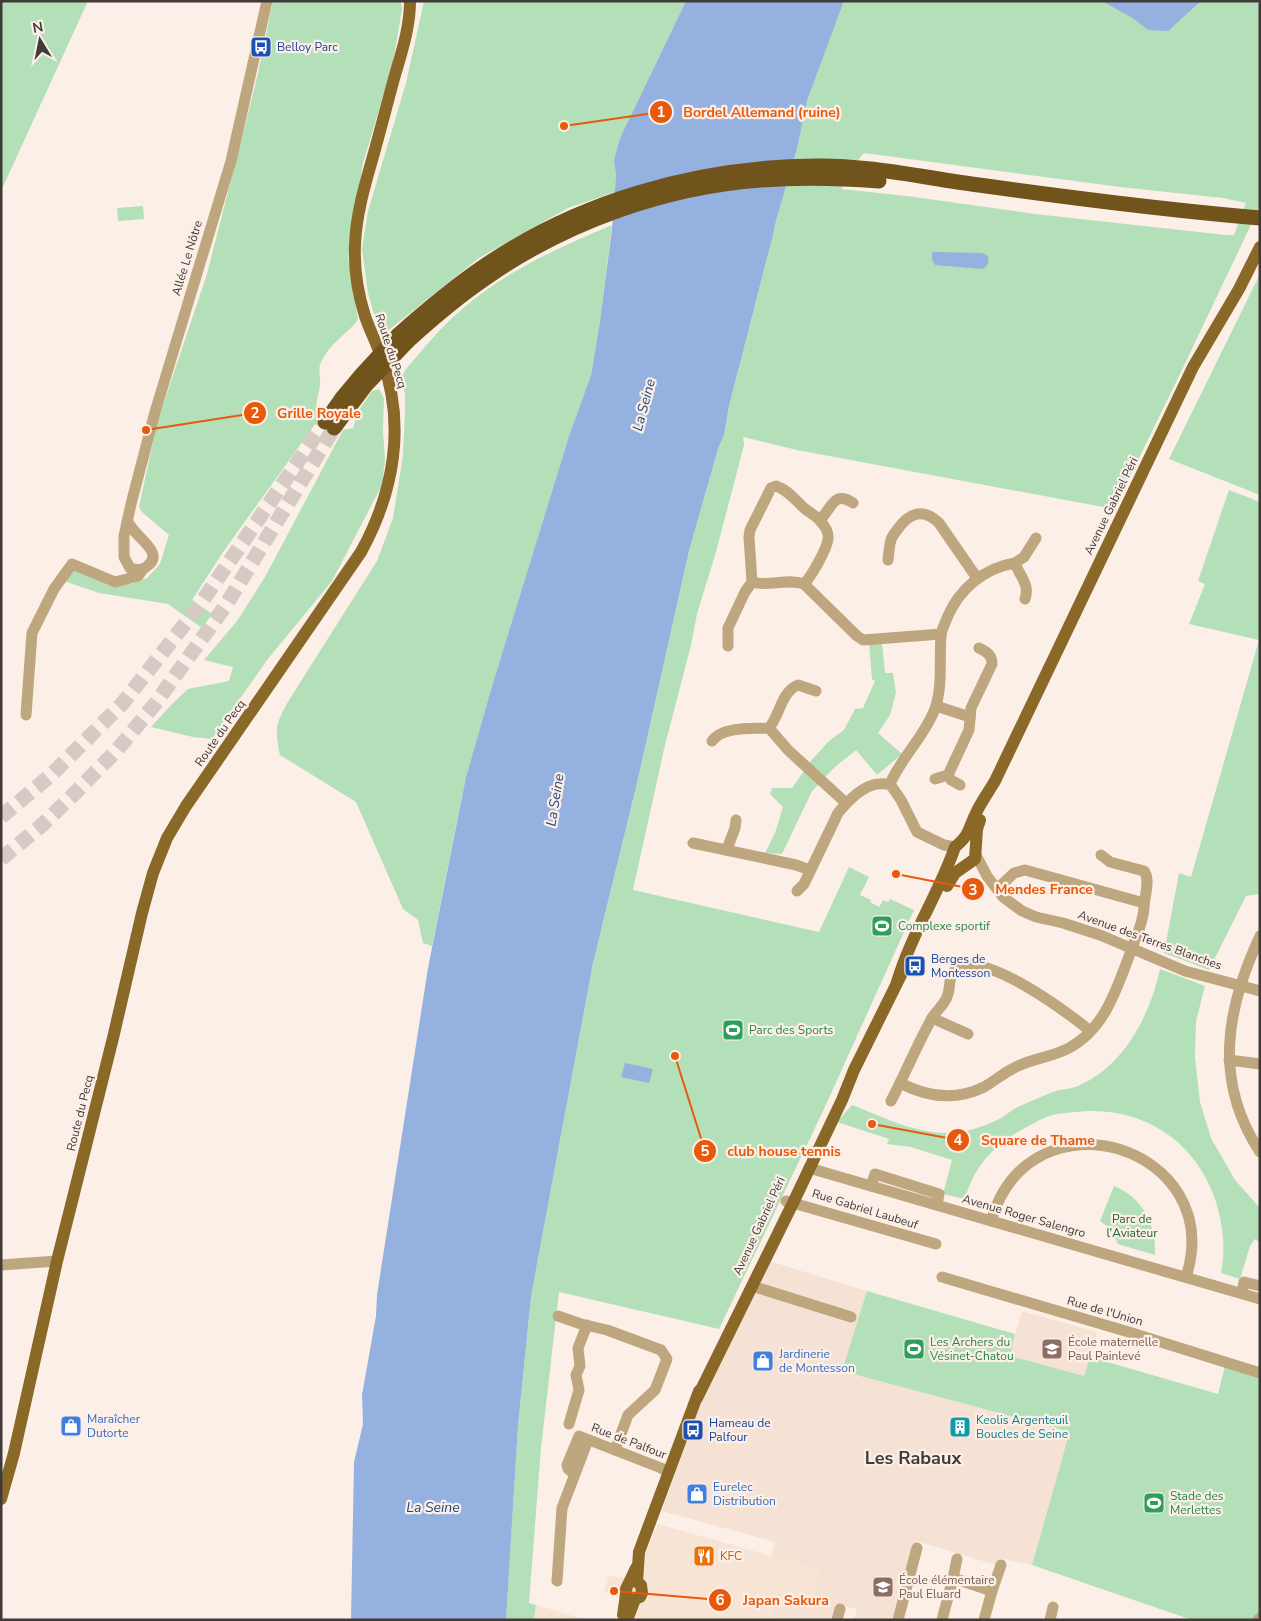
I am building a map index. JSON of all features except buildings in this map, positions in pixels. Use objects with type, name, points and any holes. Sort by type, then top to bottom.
[{"type":"highway","points":[[329,425],[380,354],[433,304],[480,268],[565,220],[604,204],[697,178],[763,169],[817,166],[843,173],[917,185],[1102,211],[1249,220],[1260,227]]},
{"type":"main road","name":"Route du Pecq","points":[[1,1499],[14,1453],[56,1261],[153,873],[167,838],[186,806],[361,552],[374,528],[390,479],[396,428],[394,406],[382,359],[359,293],[355,247],[361,199],[406,37],[410,1]]},
{"type":"main road","name":"Avenue Gabriel Péri","points":[[806,1166],[842,1100],[854,1070],[897,982],[908,965],[965,853],[995,781],[1193,367],[1239,289],[1260,247]]},
{"type":"main road","name":"Avenue Gabriel Péri","points":[[697,1398],[791,1201],[822,1133],[823,1123],[836,1097],[854,1070]]},
{"type":"main road","name":"Avenue Gabriel Péri","points":[[628,1620],[639,1552],[704,1376],[791,1201]]},
{"type":"main road","name":"Avenue Gabriel Péri","points":[[621,1620],[632,1590]]},
{"type":"street","name":"Allée Le Nôtre","points":[[115,582],[122,572],[124,536],[127,521],[155,412],[231,161],[267,1]]},
{"type":"street","points":[[728,646],[728,628],[745,592],[752,582],[750,530],[771,488],[776,486],[790,493],[797,502],[820,520],[828,534],[828,541],[810,577],[804,584]]},
{"type":"street","points":[[820,520],[835,500],[845,498],[853,503]]},
{"type":"street","points":[[888,560],[891,538],[905,519],[911,515],[925,515],[934,518],[939,523],[977,578]]},
{"type":"street","points":[[26,715],[32,633],[54,589],[72,564],[115,582],[138,576],[150,563],[152,558],[151,549],[127,521]]},
{"type":"street","points":[[798,892],[804,884],[838,813],[846,803],[860,792],[874,785],[890,784],[897,768],[922,736],[936,706],[941,674],[941,634],[952,606],[977,578],[997,568],[1015,563],[1024,557],[1036,538]]},
{"type":"street","points":[[124,557],[130,568],[143,569]]},
{"type":"street","points":[[1015,563],[1026,584],[1028,592],[1025,599]]},
{"type":"street","points":[[752,582],[759,584],[796,581],[804,584],[856,636],[863,640],[941,634]]},
{"type":"street","points":[[935,779],[948,775],[969,730],[972,708],[992,664],[989,654],[980,648]]},
{"type":"street","points":[[712,741],[720,733],[769,728],[787,692],[792,687],[798,685],[816,691]]},
{"type":"street","points":[[936,706],[970,717]]},
{"type":"street","points":[[769,728],[788,750],[846,803]]},
{"type":"street","points":[[948,775],[951,780],[960,785]]},
{"type":"street","name":"Avenue des Terres Blanches","points":[[890,784],[901,800],[917,832],[965,853],[999,888],[1011,904],[1022,911],[1036,917],[1063,923],[1100,935],[1185,971],[1260,991]]},
{"type":"street","points":[[727,849],[736,820]]},
{"type":"street","points":[[692,843],[796,864],[810,870]]},
{"type":"street","points":[[900,1083],[916,1091],[944,1096],[973,1092],[1014,1067],[1071,1048],[1090,1031],[1108,1007],[1132,948],[1141,924],[1146,888],[1146,874],[1144,871],[1110,862],[1101,855]]},
{"type":"street","points":[[999,888],[1014,873],[1025,870],[1144,903]]},
{"type":"street","points":[[1260,936],[1240,987],[1232,1019],[1229,1060],[1231,1084],[1238,1110],[1244,1125],[1260,1152]]},
{"type":"street","points":[[891,1101],[932,1018],[947,997],[951,974],[960,967],[978,966],[1014,980],[1073,1017],[1090,1031]]},
{"type":"street","points":[[932,1018],[968,1034]]},
{"type":"street","points":[[1229,1060],[1260,1064]]},
{"type":"street","points":[[991,1221],[997,1204],[1007,1187],[1020,1172],[1035,1160],[1058,1149],[1077,1144],[1098,1144],[1120,1148],[1140,1157],[1156,1168],[1171,1184],[1182,1202],[1189,1222],[1191,1241],[1190,1260],[1186,1277]]},
{"type":"street","name":"Avenue Roger Salengro","points":[[806,1166],[1260,1299]]},
{"type":"street","points":[[871,1186],[875,1174],[939,1194],[937,1205]]},
{"type":"street","name":"Rue Gabriel Laubeuf","points":[[791,1201],[936,1244]]},
{"type":"street","points":[[1,1265],[56,1261]]},
{"type":"street","name":"Rue de l'Union","points":[[942,1277],[1260,1373]]},
{"type":"street","points":[[1242,1294],[1244,1282],[1260,1286]]},
{"type":"street","points":[[752,1286],[851,1316]]},
{"type":"street","points":[[558,1316],[606,1330],[661,1350],[666,1359],[655,1390],[628,1415],[615,1450]]},
{"type":"street","points":[[569,1424],[576,1407],[575,1400],[579,1390],[576,1375],[580,1366],[578,1348],[587,1325]]},
{"type":"street","name":"Rue de Palfour","points":[[557,1581],[562,1508],[575,1474],[584,1438],[669,1472]]},
{"type":"street","points":[[898,1620],[917,1548]]},
{"type":"street","points":[[942,1620],[957,1559]]},
{"type":"street","points":[[984,1620],[1001,1565]]},
{"type":"street","points":[[953,1578],[992,1591]]},
{"type":"street","points":[[1050,1620],[1053,1607]]},
{"type":"shaded area","points":[[769,1261],[867,1291],[843,1371],[1065,1432],[1067,1441],[1032,1565],[999,1558],[996,1565],[916,1541],[892,1620],[854,1620],[857,1609],[839,1605],[834,1620],[770,1620],[779,1590],[813,1600],[821,1570],[771,1556],[775,1542],[662,1511],[693,1423],[730,1335]]},
{"type":"shaded area","name":"École maternelle Paul Painlevé","points":[[1022,1311],[1097,1332],[1085,1377],[1009,1356]]},
{"type":"shaded area","points":[[658,1524],[822,1570],[813,1600],[779,1590],[770,1620],[624,1620],[628,1601],[604,1592],[609,1576],[634,1579]]},
{"type":"shaded area","points":[[536,1605],[587,1620],[534,1620]]},
{"type":"green space","points":[[1,1],[88,1],[1,191]]},
{"type":"green space","points":[[273,1],[401,1],[402,9],[393,63],[363,163],[348,257],[358,320],[332,346],[320,365],[320,385],[316,405],[318,420],[223,552],[192,600],[212,614],[202,628],[168,604],[99,593],[67,582],[67,578],[74,570],[110,586],[131,584],[147,578],[160,564],[169,535],[143,513],[139,507],[157,423],[207,274],[256,82]]},
{"type":"green space","points":[[424,1],[686,1],[620,138],[614,160],[616,174],[615,192],[568,208],[479,258],[380,337],[368,293],[362,249],[368,211],[406,83]]},
{"type":"green space","points":[[844,1],[1260,1],[1260,206],[1114,509],[797,450],[743,437],[744,445],[716,552],[697,614],[691,645],[664,749],[633,890],[819,932],[849,867],[869,877],[860,895],[871,900],[870,902],[879,907],[883,900],[888,902],[890,899],[914,910],[824,1109],[719,1329],[559,1292],[541,1448],[529,1603],[536,1605],[534,1620],[506,1620],[518,1426],[531,1297],[593,963],[637,783],[689,551],[718,449],[724,435],[729,406],[773,235],[775,220],[797,149],[807,101]],"holes":[[[864,153],[1120,187],[1223,198],[1246,203],[1234,235],[1226,235],[1035,214],[842,189],[844,159],[858,160]]]},
{"type":"green space","points":[[143,206],[144,219],[118,221],[117,208]]},
{"type":"green space","points":[[612,225],[591,375],[569,436],[466,777],[432,946],[423,943],[418,920],[403,909],[356,802],[280,755],[277,726],[289,700],[377,561],[393,518],[403,455],[405,393],[401,378],[406,369],[453,318],[495,284],[513,272],[552,252]]},
{"type":"green space","points":[[1260,274],[1260,495],[1169,459]]},
{"type":"green space","points":[[379,389],[384,398],[383,431],[385,459],[382,485],[332,581],[267,660],[212,739],[193,737],[151,727],[188,689],[229,681],[233,667],[204,660],[237,621],[265,577],[343,430],[353,428],[359,410],[372,391]]},
{"type":"green space","points":[[1229,490],[1260,502],[1260,894],[1246,896],[1209,970],[1164,953],[1179,873],[1191,877],[1259,640],[1189,624],[1205,584],[1198,581]]},
{"type":"green space","points":[[882,643],[885,673],[893,673],[896,693],[890,715],[878,733],[902,754],[877,775],[856,750],[825,777],[809,763],[829,741],[844,730],[855,709],[863,708],[875,681],[872,679],[869,644]]},
{"type":"green space","points":[[804,771],[819,784],[812,791],[782,854],[765,853],[775,833],[783,807],[770,794],[772,788],[792,788]]},
{"type":"green space","points":[[1160,969],[1205,986],[1196,1021],[1195,1057],[1200,1102],[1211,1138],[1235,1180],[1260,1208],[1260,1243],[1255,1239],[1250,1246],[1240,1279],[1221,1273],[1223,1255],[1222,1229],[1216,1202],[1207,1180],[1195,1161],[1180,1144],[1163,1131],[1144,1121],[1122,1114],[1100,1111],[1062,1113],[1050,1116],[1023,1129],[994,1150],[979,1167],[965,1199],[943,1194],[952,1160],[911,1147],[887,1144],[889,1139],[837,1122],[852,1105],[912,1128],[937,1133],[957,1132],[989,1124],[1017,1107],[1059,1090],[1078,1086],[1109,1066],[1122,1053],[1142,1021]]},
{"type":"green space","name":"Parc de l'Aviateur","points":[[1114,1186],[1133,1197],[1146,1213],[1153,1233],[1155,1255],[1118,1244],[1112,1230],[1100,1221]]},
{"type":"green space","name":"Stade des Merlettes","points":[[867,1291],[1015,1334],[1010,1356],[1084,1376],[1090,1357],[1218,1394],[1226,1362],[1260,1373],[1260,1617],[1258,1620],[1192,1620],[1032,1565],[1067,1441],[1065,1432],[842,1371]]},
{"type":"water","name":"La Seine","points":[[686,1],[844,1],[807,101],[797,149],[776,220],[729,406],[724,435],[718,449],[689,551],[637,783],[593,963],[531,1297],[518,1426],[506,1620],[351,1620],[354,1462],[363,1424],[362,1395],[376,1316],[377,1295],[428,968],[466,777],[569,436],[591,375],[612,229],[616,175],[614,160],[620,138]]},
{"type":"water","points":[[1102,1],[1201,1],[1168,31],[1148,30],[1134,19]]},
{"type":"water","points":[[932,253],[982,253],[988,256],[988,263],[982,269],[935,265],[932,260]]},
{"type":"water","points":[[625,1063],[653,1069],[649,1083],[621,1077]]},
{"type":"tunnel","points":[[1,817],[50,776],[122,704],[199,606],[325,422]]},
{"type":"tunnel","points":[[1,859],[41,826],[72,796],[117,750],[155,704],[226,605],[334,428]]},
{"type":"place","name":"Belloy Parc","points":[[261,47]]},
{"type":"place","name":"Bordel Allemand (ruine)","points":[[564,126]]},
{"type":"place","name":"Grille Royale","points":[[146,430]]},
{"type":"place","name":"Mendes France","points":[[896,874]]},
{"type":"place","name":"Complexe sportif","points":[[882,926]]},
{"type":"place","name":"Berges de Montesson","points":[[915,966]]},
{"type":"place","name":"Parc des Sports","points":[[733,1030]]},
{"type":"place","name":"club house tennis","points":[[675,1056]]},
{"type":"place","name":"Square de Thame","points":[[872,1124]]},
{"type":"place","name":"Les Archers du Vésinet-Chatou","points":[[914,1349]]},
{"type":"place","name":"École maternelle Paul Painlevé","points":[[1052,1349]]},
{"type":"place","name":"Jardinerie de Montesson","points":[[763,1361]]},
{"type":"place","name":"Maraîcher Dutorte","points":[[71,1426]]},
{"type":"place","name":"Keolis Argenteuil Boucles de Seine","points":[[960,1427]]},
{"type":"place","name":"Hameau de Palfour","points":[[693,1430]]},
{"type":"place","name":"Eurelec Distribution","points":[[697,1494]]},
{"type":"place","name":"Stade des Merlettes","points":[[1154,1503]]},
{"type":"place","name":"KFC","points":[[704,1556]]},
{"type":"place","name":"École élémentaire Paul Eluard","points":[[883,1587]]},
{"type":"place","name":"Japan Sakura","points":[[614,1591]]},
{"type":"district","name":"Les Rabaux","points":[[913,1458]]}]
